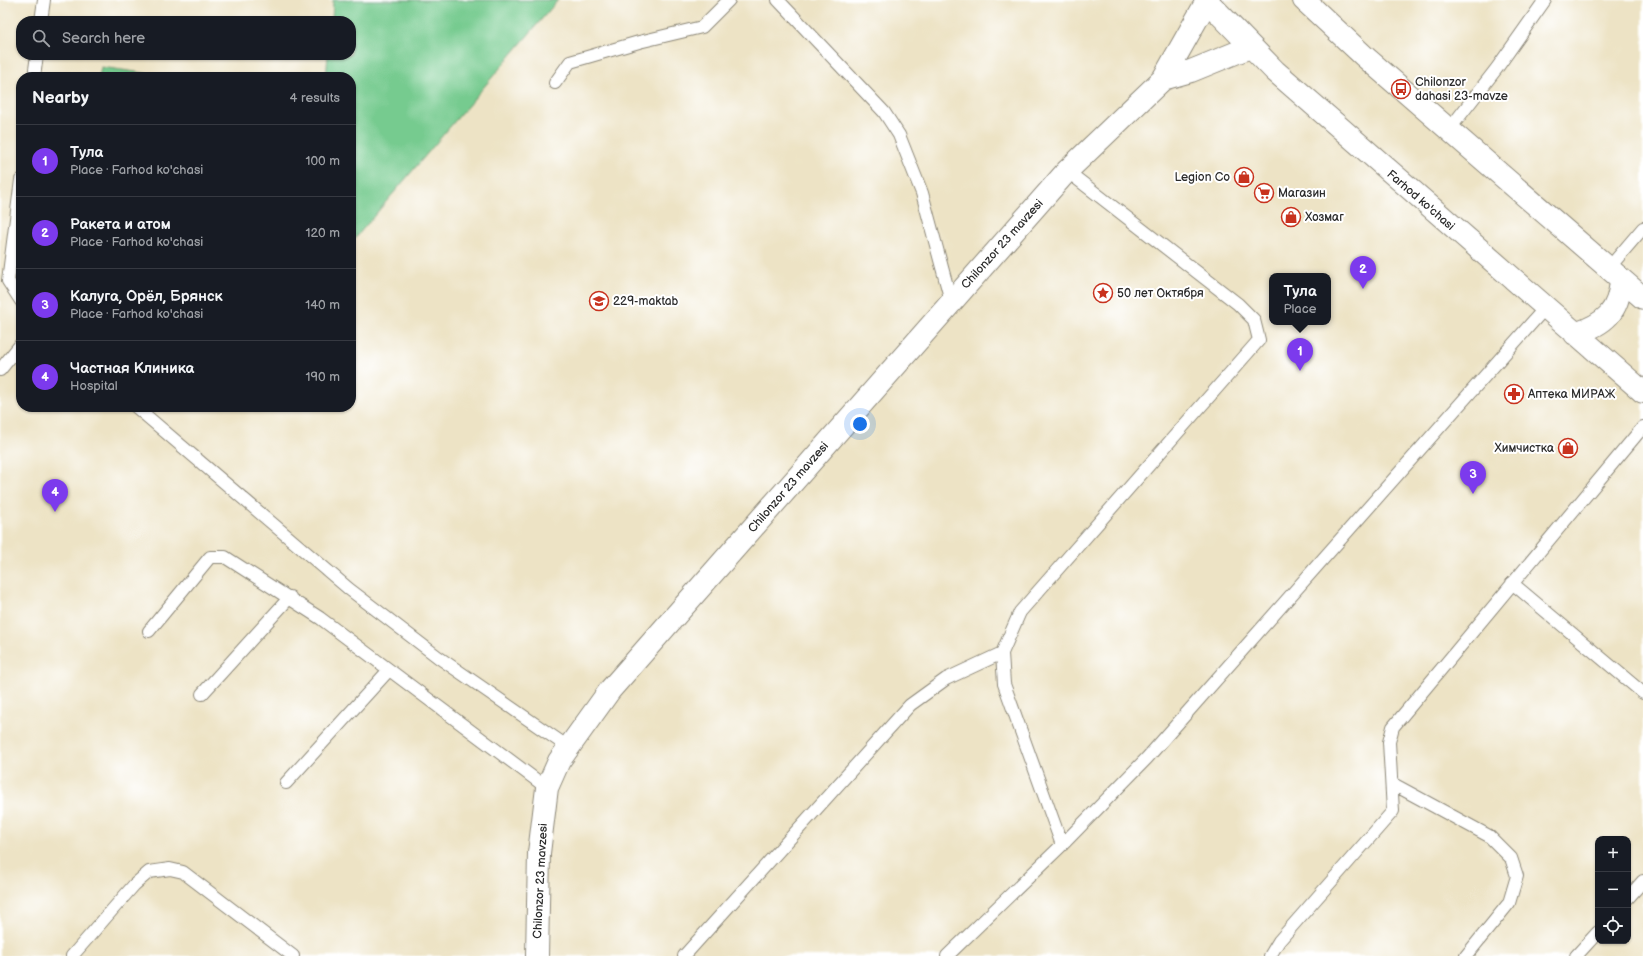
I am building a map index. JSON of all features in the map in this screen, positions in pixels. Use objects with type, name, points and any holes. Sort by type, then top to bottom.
[{"type":"street","points":[[1304,0],[1448,131],[1643,298]]},
{"type":"street","name":"Chilonzor 23 mavzesi","points":[[537,956],[539,853],[547,788],[552,774],[568,747],[610,690],[950,302],[1067,171],[1163,79],[1206,1]]},
{"type":"street","name":"Farhod ko'chasi","points":[[1206,1],[1275,71],[1643,392]]},
{"type":"street","name":"Chilonzor 23 mavzesi","points":[[1163,79],[1191,71],[1250,47]]},
{"type":"street","points":[[1575,334],[1595,326],[1610,315],[1618,299],[1615,274]]},
{"type":"lane","points":[[42,16],[44,0]]},
{"type":"lane","points":[[555,83],[570,62],[702,26],[729,0]]},
{"type":"lane","points":[[778,0],[884,112],[899,135],[922,193],[950,302]]},
{"type":"lane","points":[[1448,131],[1497,68],[1545,0]]},
{"type":"lane","points":[[35,72],[36,60]]},
{"type":"lane","points":[[1062,845],[1004,684],[1002,653],[1020,612],[1259,340],[1254,320],[1238,304],[1067,171]]},
{"type":"lane","points":[[16,210],[4,281],[16,294]]},
{"type":"lane","points":[[1615,274],[1643,228]]},
{"type":"lane","points":[[947,956],[1062,845],[1147,758],[1545,308]]},
{"type":"lane","points":[[0,370],[16,350]]},
{"type":"lane","points":[[142,412],[349,589],[438,657],[568,747]]},
{"type":"lane","points":[[1270,956],[1279,941],[1393,811],[1393,784],[1389,742],[1393,728],[1643,427]]},
{"type":"lane","points":[[148,630],[210,557],[225,557],[290,597],[547,788]]},
{"type":"lane","points":[[1512,583],[1643,693]]},
{"type":"lane","points":[[202,694],[290,597]]},
{"type":"lane","points":[[684,956],[910,705],[946,679],[1002,653]]},
{"type":"lane","points":[[286,783],[389,670]]},
{"type":"lane","points":[[1393,784],[1489,836],[1511,858],[1517,876],[1509,903],[1466,956]]},
{"type":"lane","points":[[72,956],[134,885],[149,872],[170,869],[183,872],[293,956]]},
{"type":"lane","points":[[1631,895],[1643,881]]},
{"type":"lane","points":[[1576,956],[1595,935]]},
{"type":"green space","points":[[333,0],[558,0],[356,237],[356,72],[326,72],[328,60],[356,60],[356,16],[332,16]]},
{"type":"green space","points":[[101,67],[136,72],[100,72]]},
{"type":"place","name":"Chilonzor dahasi 23-mavze","points":[[1401,89]]},
{"type":"place","name":"Legion Co","points":[[1244,177]]},
{"type":"place","name":"Магазин","points":[[1264,193]]},
{"type":"place","name":"Хозмаг","points":[[1291,217]]},
{"type":"place","name":"Ракета и атом","points":[[1363,289]]},
{"type":"place","name":"50 лет Октября","points":[[1103,293]]},
{"type":"place","name":"229-maktab","points":[[599,301]]},
{"type":"place","name":"Тула","points":[[1300,371]]},
{"type":"place","name":"Аптека МИРАЖ","points":[[1514,394]]},
{"type":"place","name":"Химчистка","points":[[1568,448]]},
{"type":"place","name":"Калуга, Орёл, Брянск","points":[[1473,494]]},
{"type":"place","name":"Частная Клиника","points":[[55,512]]}]
